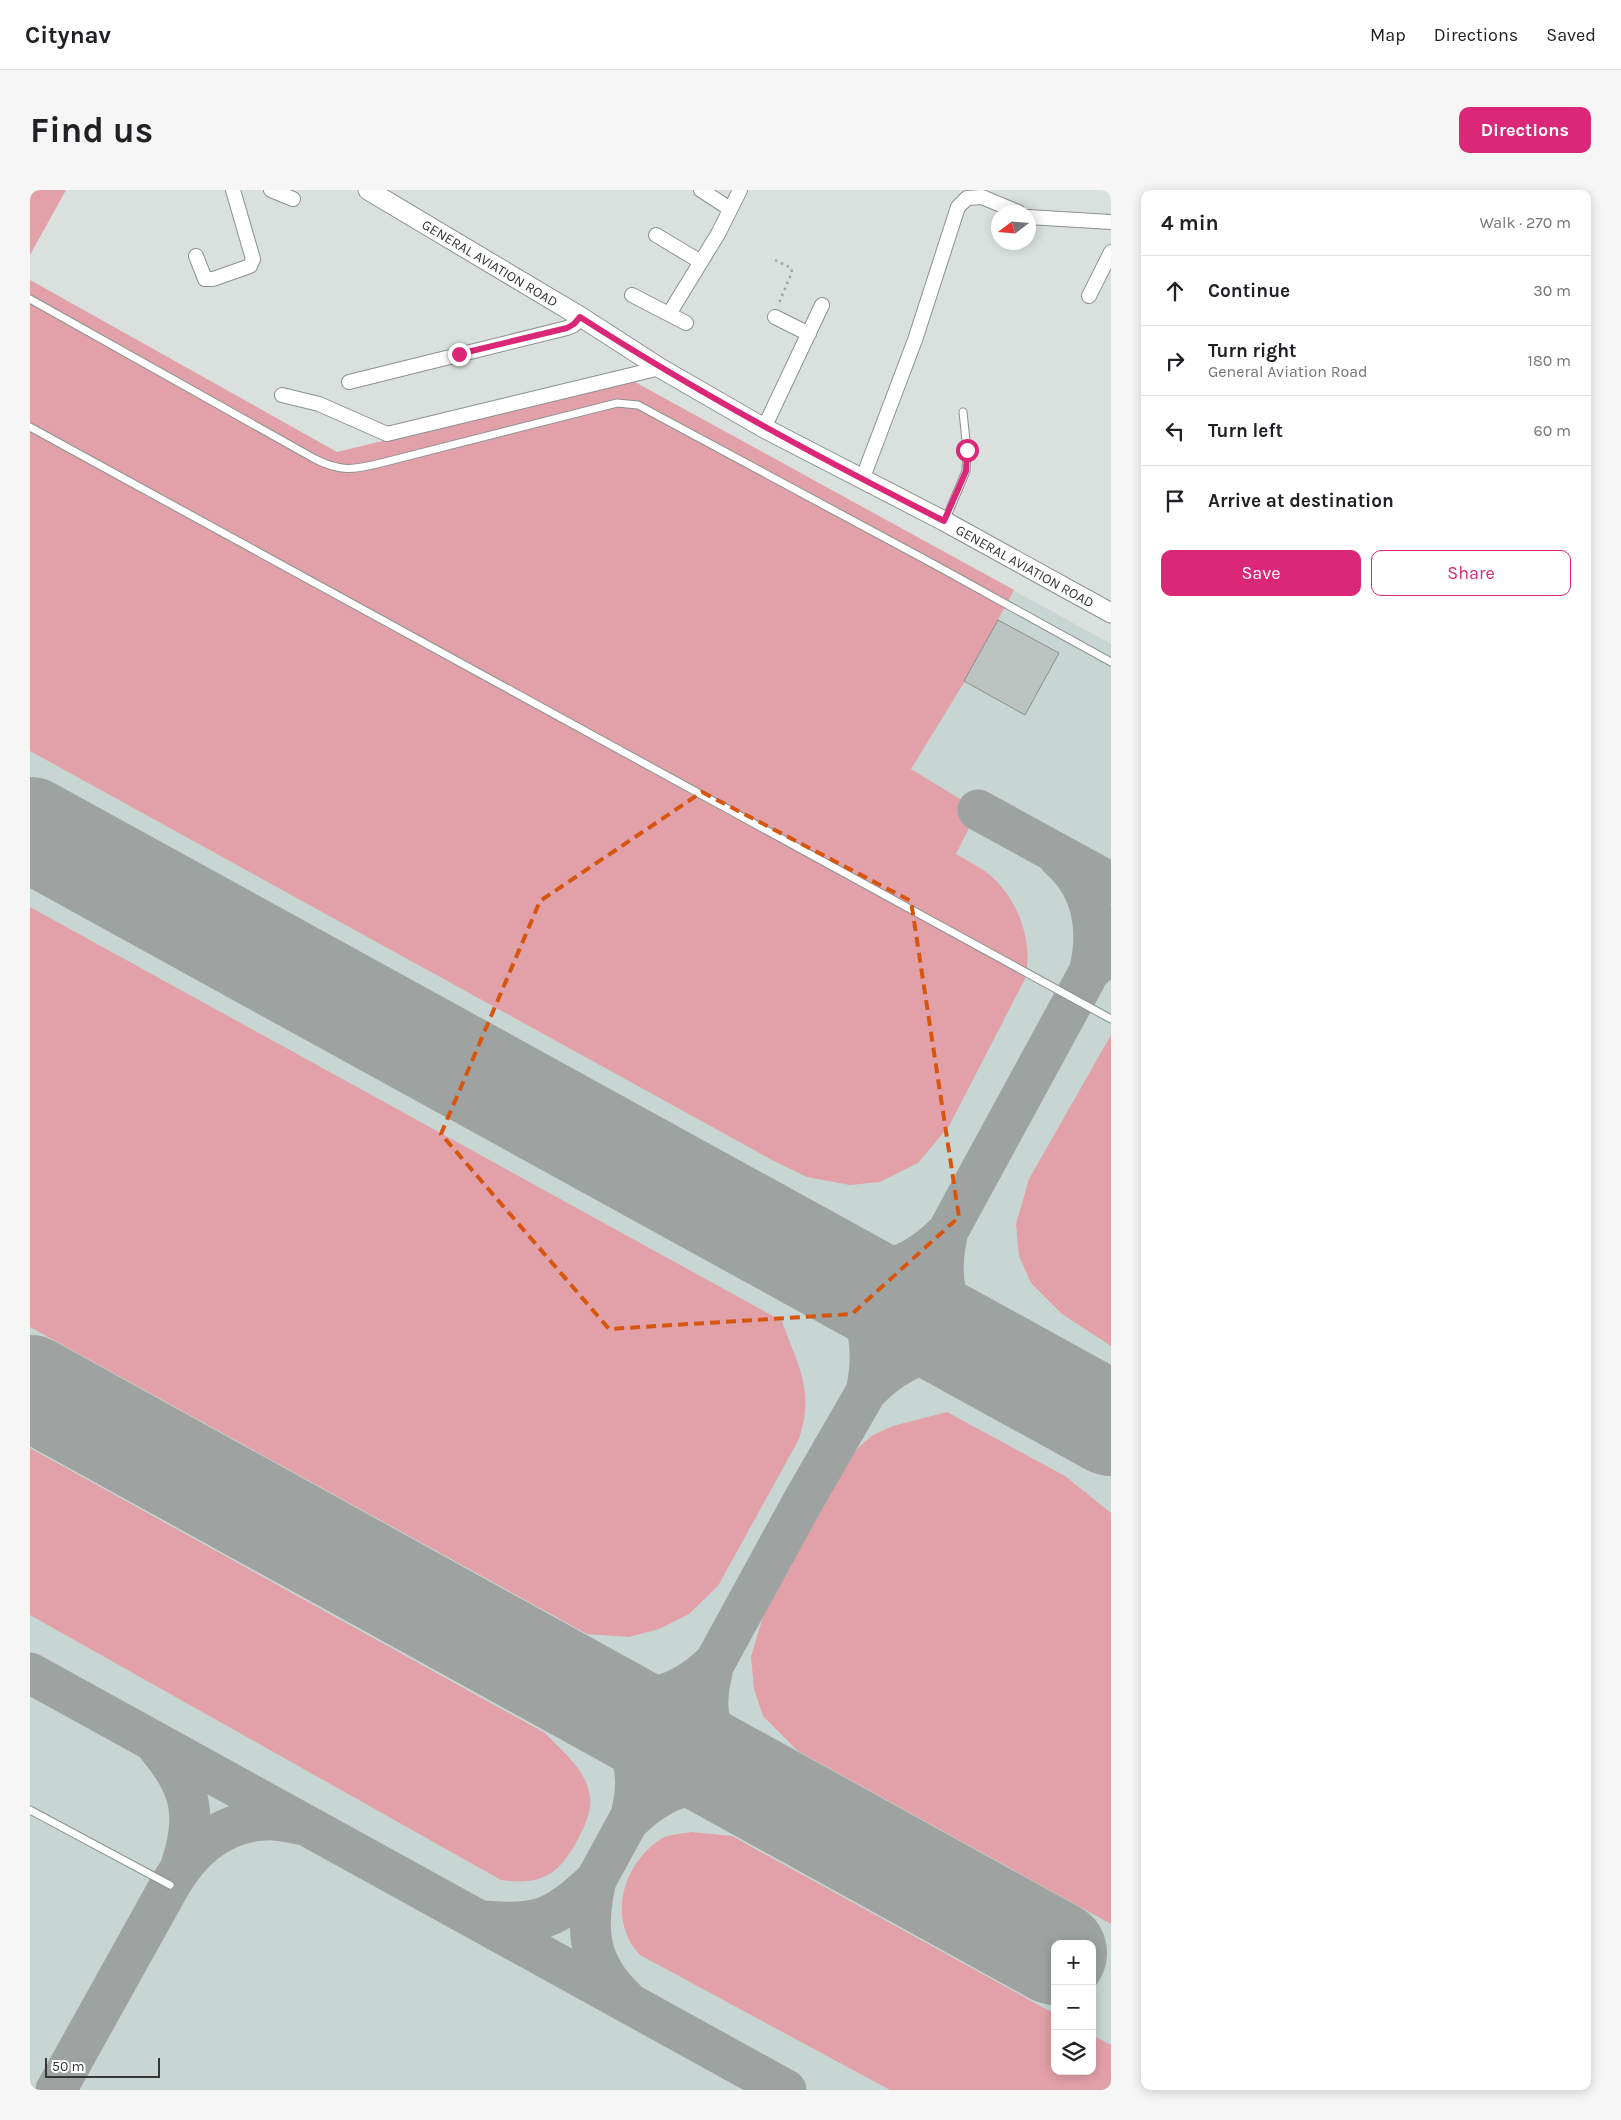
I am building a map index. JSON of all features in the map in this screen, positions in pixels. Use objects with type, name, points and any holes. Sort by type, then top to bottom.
[{"type":"main road","name":"GENERAL AVIATION ROAD","points":[[368,190],[580,317],[660,368],[764,428],[944,521],[1111,613]]},
{"type":"street","points":[[196,256],[205,279],[213,279],[250,266],[253,259],[233,190]]},
{"type":"street","points":[[271,190],[292,199]]},
{"type":"street","points":[[700,190],[730,209]]},
{"type":"street","points":[[669,314],[740,190]]},
{"type":"street","points":[[862,480],[915,340],[958,207],[967,198],[982,198],[1000,205]]},
{"type":"street","points":[[1036,217],[1111,222]]},
{"type":"street","points":[[656,235],[700,262]]},
{"type":"street","points":[[1089,296],[1111,252]]},
{"type":"street","points":[[632,295],[686,323]]},
{"type":"street","points":[[764,428],[822,305]]},
{"type":"street","points":[[775,316],[809,334]]},
{"type":"street","points":[[349,382],[567,328],[580,317]]},
{"type":"street","points":[[282,394],[319,404],[387,434],[660,368]]},
{"type":"lane","points":[[30,299],[315,459],[330,467],[346,470],[381,463],[617,403],[638,405],[1111,662]]},
{"type":"lane","points":[[944,521],[966,471],[967,450],[963,412]]},
{"type":"lane","points":[[30,427],[1111,1019]]},
{"type":"lane","points":[[30,1810],[170,1885]]},
{"type":"path","points":[[775,260],[791,268],[792,272],[775,316]]},
{"type":"highlighted area","points":[[702,792],[911,901],[959,1217],[852,1314],[609,1329],[441,1134],[540,901]]},
{"type":"shaded area","points":[[30,190],[66,190],[30,255]]},
{"type":"shaded area","points":[[30,280],[337,452],[633,381],[1111,644],[1111,2090],[30,2090]]},
{"type":"shaded area","points":[[30,280],[337,452],[633,381],[1014,590],[965,681],[911,769],[978,810],[956,854],[986,872],[1007,894],[1015,907],[1025,935],[1027,965],[1025,979],[949,1126],[918,1163],[880,1182],[850,1185],[807,1177],[774,1161],[30,751]]},
{"type":"shaded area","points":[[30,907],[782,1321],[802,1378],[805,1392],[804,1421],[799,1439],[718,1586],[689,1614],[659,1629],[629,1637],[587,1634],[30,1327]]},
{"type":"shaded area","points":[[1111,1035],[1111,1346],[1062,1314],[1031,1283],[1019,1256],[1016,1224],[1029,1179]]},
{"type":"shaded area","points":[[947,1412],[1065,1476],[1111,1513],[1111,1924],[798,1751],[763,1716],[754,1689],[751,1657],[764,1613],[848,1460],[873,1435],[893,1426]]},
{"type":"shaded area","points":[[30,1448],[545,1733],[579,1770],[588,1787],[590,1797],[590,1807],[586,1823],[565,1860],[557,1868],[540,1879],[529,1881],[501,1880],[30,1615]]},
{"type":"shaded area","points":[[691,1832],[732,1836],[1051,2012],[1051,2075],[1096,2075],[1096,2037],[1111,2045],[1111,2090],[890,2090],[640,1955],[630,1941],[624,1926],[622,1910],[624,1893],[629,1877],[637,1863],[661,1839],[671,1835]]},
{"type":"building","points":[[998,620],[1059,653],[1025,715],[964,681]]},
{"type":"taxiway","points":[[978,810],[1111,883]]},
{"type":"taxiway","points":[[1059,858],[1080,882],[1091,911],[1094,941],[1089,972]]},
{"type":"taxiway","points":[[823,1265],[859,1271],[891,1268],[920,1254],[948,1231],[1089,972],[1111,951]]},
{"type":"taxiway","points":[[948,1231],[943,1269],[948,1301],[964,1330],[990,1357]]},
{"type":"taxiway","points":[[823,1265],[849,1292],[865,1322],[870,1354],[866,1392]]},
{"type":"taxiway","points":[[625,1999],[612,1986],[603,1972],[592,1944],[590,1929],[596,1880],[802,1503],[866,1392],[880,1379],[893,1369],[922,1355],[954,1351],[990,1357]]},
{"type":"taxiway","points":[[1086,1410],[1111,1430]]},
{"type":"taxiway","points":[[588,1695],[623,1700],[639,1700],[654,1697],[684,1686],[712,1665]]},
{"type":"taxiway","points":[[30,1673],[786,2090]]},
{"type":"taxiway","points":[[712,1673],[708,1690],[708,1707],[710,1723],[715,1737],[722,1751],[732,1764],[755,1787]]},
{"type":"taxiway","points":[[588,1695],[612,1718],[628,1746],[633,1761],[635,1777],[632,1811]]},
{"type":"taxiway","points":[[157,1746],[177,1774],[188,1802],[190,1816],[189,1831],[181,1866]]},
{"type":"taxiway","points":[[633,1817],[660,1797],[690,1785],[722,1782],[755,1787]]},
{"type":"taxiway","points":[[56,2090],[170,1885],[178,1872],[198,1849],[221,1832],[249,1822],[269,1820],[299,1824]]},
{"type":"taxiway","points":[[482,1921],[518,1922],[532,1921],[545,1917],[569,1904],[596,1880]]},
{"type":"runway","points":[[30,829],[1111,1424]]},
{"type":"runway","points":[[30,1387],[1051,1951]]},
{"type":"route","points":[[459,354],[567,328],[580,317],[660,368],[764,428],[944,521],[966,471],[967,450]]}]
